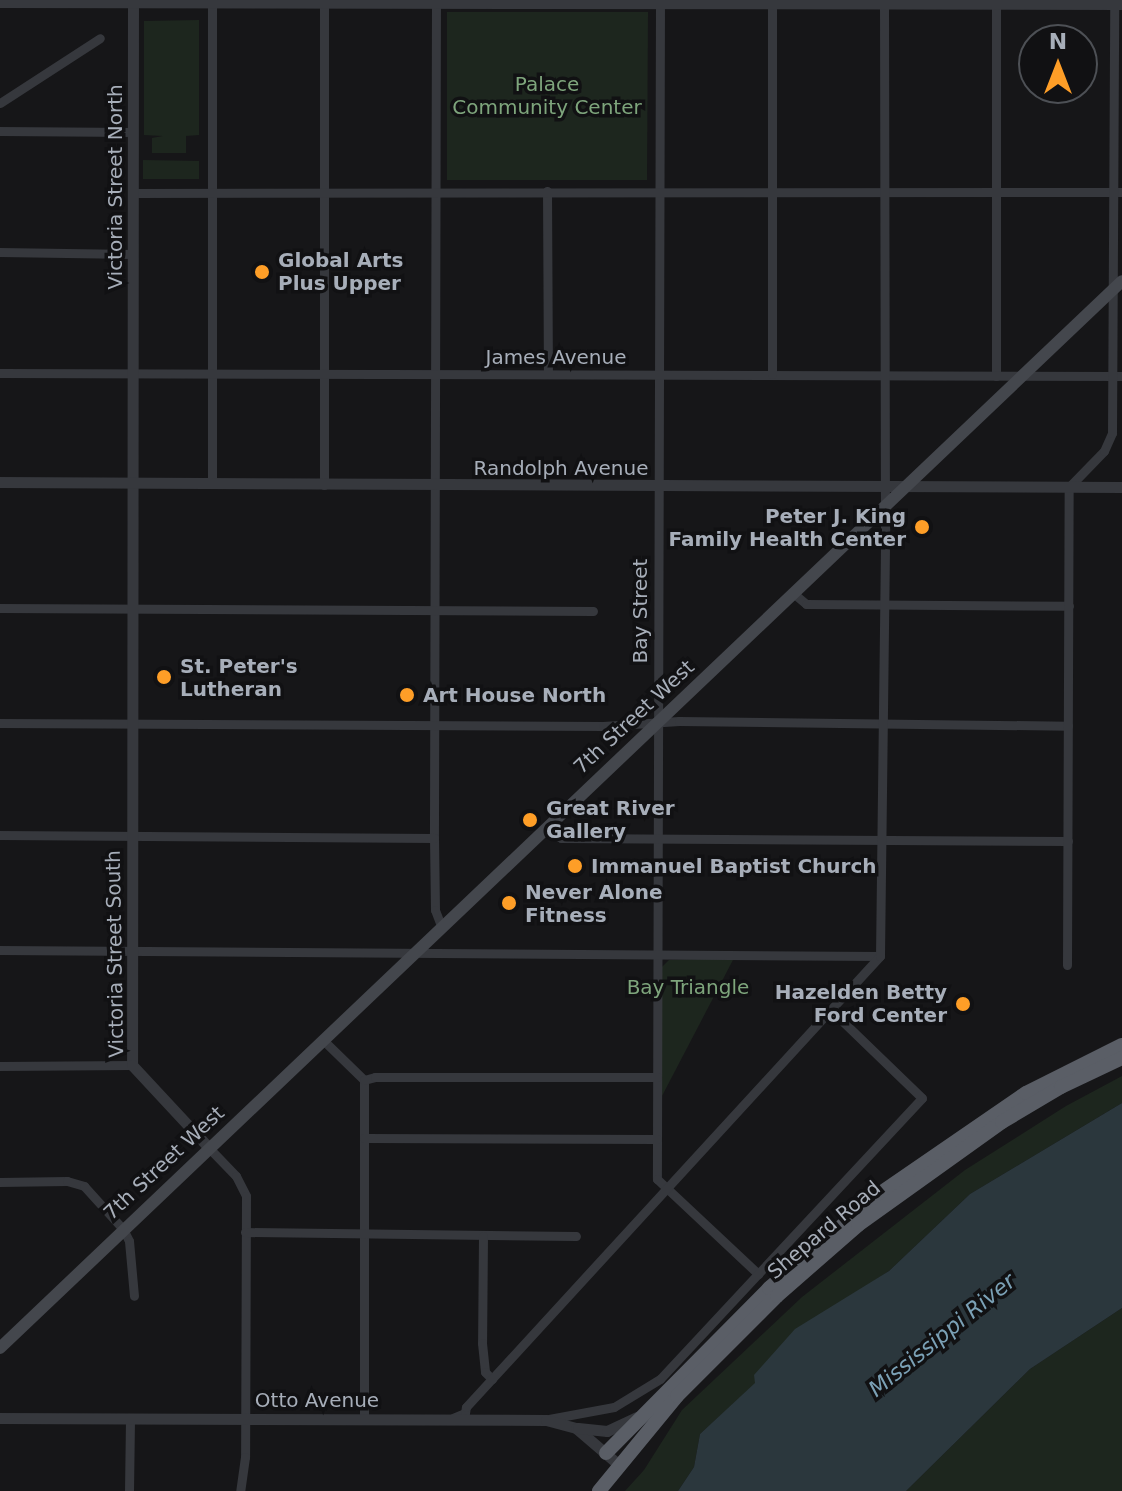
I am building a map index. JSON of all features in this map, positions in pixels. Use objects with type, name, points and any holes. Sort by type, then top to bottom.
[{"type":"highway","name":"Shepard Road","points":[[606,1453],[794,1264],[879,1194],[1026,1093],[1122,1045]]},
{"type":"highway","name":"Shepard Road","points":[[599,1491],[659,1415],[741,1332],[858,1225],[1002,1122],[1061,1087],[1122,1058]]},
{"type":"main road","name":"7th Street West","points":[[0,1348],[1118,285]]},
{"type":"street","name":"Victoria Street North","points":[[132,374],[133,1]]},
{"type":"street","points":[[0,2],[1117,3],[1118,376],[1110,440],[1069,487],[1067,965]]},
{"type":"street","points":[[324,2],[324,485]]},
{"type":"street","points":[[436,2],[434,838],[435,910],[441,926]]},
{"type":"street","name":"Bay Street","points":[[660,2],[657,1179],[666,1191]]},
{"type":"street","points":[[772,2],[772,374]]},
{"type":"street","points":[[453,1418],[465,1413],[466,1407],[880,956],[884,2]]},
{"type":"street","points":[[996,2],[996,376]]},
{"type":"street","points":[[212,3],[212,484]]},
{"type":"street","points":[[0,103],[100,38]]},
{"type":"street","points":[[0,131],[133,132]]},
{"type":"street","points":[[547,191],[548,374]]},
{"type":"street","points":[[132,193],[1118,192]]},
{"type":"street","points":[[0,252],[133,254]]},
{"type":"street","name":"James Avenue","points":[[0,373],[1118,376]]},
{"type":"street","name":"Victoria Street South","points":[[132,374],[132,1065],[236,1176],[245,1191],[245,1418],[240,1491]]},
{"type":"street","name":"Randolph Avenue","points":[[0,482],[1122,487]]},
{"type":"street","points":[[793,593],[806,604],[1069,606]]},
{"type":"street","points":[[0,608],[593,611]]},
{"type":"street","points":[[0,723],[882,723],[1068,726]]},
{"type":"street","points":[[544,830],[561,838],[1068,841]]},
{"type":"street","points":[[0,835],[434,838]]},
{"type":"street","points":[[0,950],[415,952],[659,957],[880,956]]},
{"type":"street","points":[[546,1420],[603,1410],[640,1394],[660,1379],[922,1098],[831,1010]]},
{"type":"street","points":[[323,1040],[364,1080],[364,1418]]},
{"type":"street","points":[[0,1066],[132,1065]]},
{"type":"street","points":[[364,1080],[375,1077],[657,1077]]},
{"type":"street","points":[[364,1138],[657,1139]]},
{"type":"street","points":[[0,1182],[78,1183],[123,1229],[129,1241],[134,1296]]},
{"type":"street","points":[[666,1191],[758,1274]]},
{"type":"street","points":[[245,1232],[576,1236]]},
{"type":"street","points":[[483,1236],[482,1343],[485,1372],[492,1379]]},
{"type":"street","points":[[576,1428],[607,1431],[641,1415]]},
{"type":"street","name":"Otto Avenue","points":[[0,1418],[546,1420],[576,1428],[619,1465]]},
{"type":"street","points":[[129,1491],[130,1419]]},
{"type":"green space","name":"Palace Community Center","points":[[447,12],[648,12],[647,180],[447,180]]},
{"type":"green space","points":[[199,20],[199,135],[186,136],[186,153],[152,153],[152,138],[163,136],[144,135],[144,21]]},
{"type":"green space","points":[[143,160],[199,161],[199,179],[143,179]]},
{"type":"green space","name":"Bay Triangle","points":[[734,958],[662,1096],[662,967],[669,960]]},
{"type":"green space","points":[[1122,1076],[1122,1103],[970,1194],[889,1271],[857,1292],[700,1434],[694,1467],[678,1491],[625,1491],[644,1470],[682,1410],[802,1297],[965,1170],[1066,1106]]},
{"type":"green space","points":[[1122,1308],[1122,1491],[906,1491],[1030,1369]]},
{"type":"water","name":"Mississippi River","points":[[1122,1103],[1122,1308],[1030,1369],[906,1491],[678,1491],[694,1467],[700,1434],[755,1383],[754,1375],[795,1329],[889,1271],[970,1194]]},
{"type":"place","name":"Global Arts Plus Upper","points":[[262,272]]},
{"type":"place","name":"Peter J. King Family Health Center","points":[[922,527]]},
{"type":"place","name":"St. Peter's Lutheran","points":[[164,677]]},
{"type":"place","name":"Art House North","points":[[407,695]]},
{"type":"place","name":"Great River Gallery","points":[[530,820]]},
{"type":"place","name":"Immanuel Baptist Church","points":[[575,866]]},
{"type":"place","name":"Never Alone Fitness","points":[[509,903]]},
{"type":"place","name":"Hazelden Betty Ford Center","points":[[963,1004]]}]
